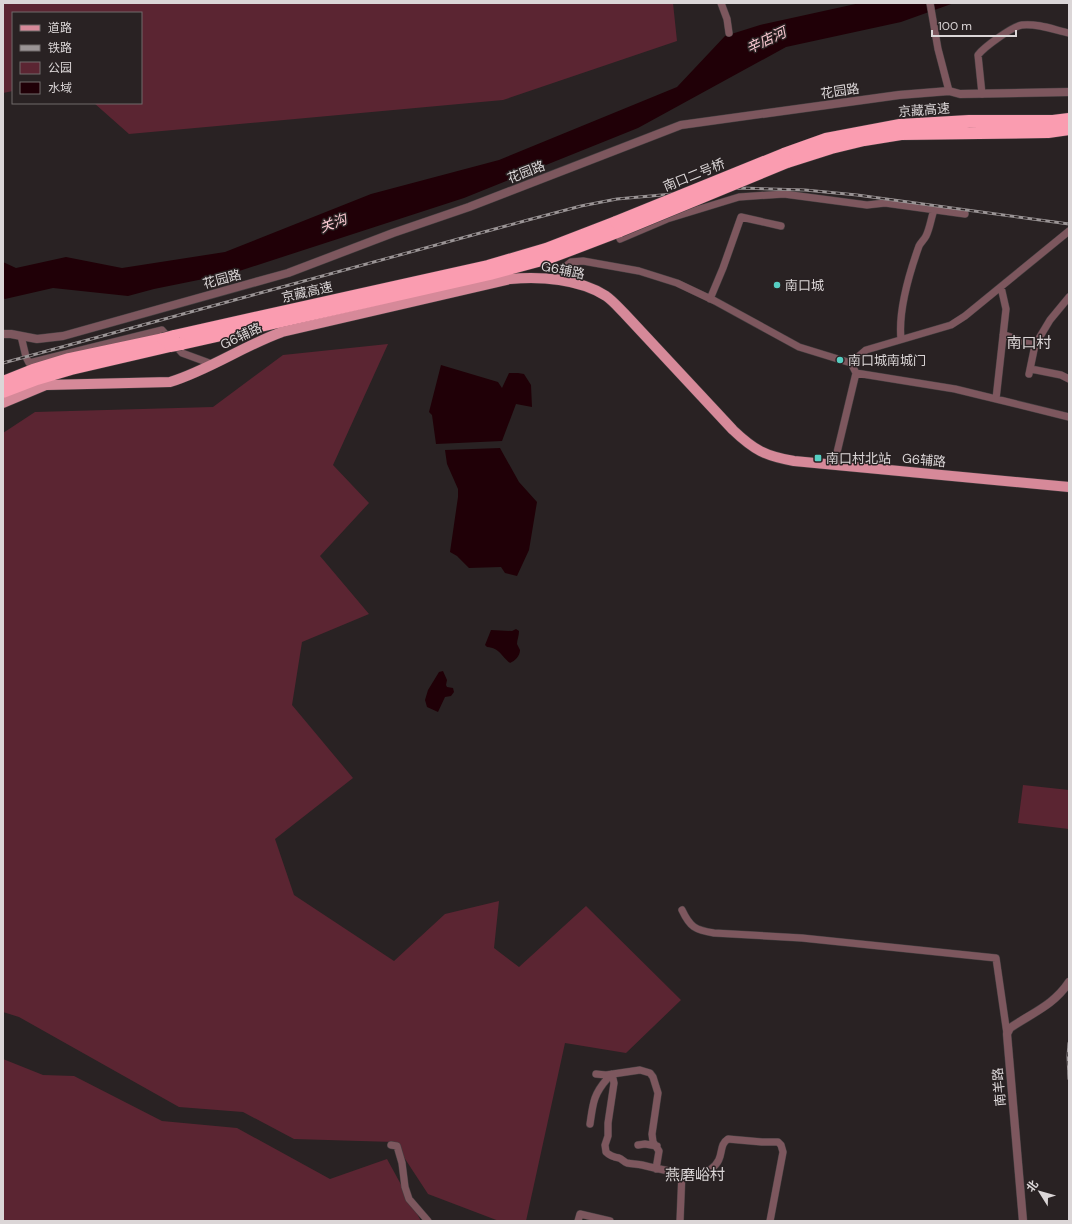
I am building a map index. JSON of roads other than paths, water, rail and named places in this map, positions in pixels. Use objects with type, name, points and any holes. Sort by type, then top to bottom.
[{"type":"highway","name":"京藏高速","points":[[785,158],[826,139],[900,125],[970,121],[1053,121],[1069,119]]},
{"type":"highway","name":"京藏高速","points":[[785,158],[864,140],[901,134],[1048,132],[1069,130]]},
{"type":"highway","name":"南口二号桥","points":[[172,341],[490,274],[549,258],[618,231],[785,158]]},
{"type":"highway","points":[[3,382],[33,370],[69,359],[172,341]]},
{"type":"highway","points":[[3,392],[71,368],[172,341]]},
{"type":"main road","name":"G6辅路","points":[[3,403],[46,385],[170,382],[185,377],[263,339],[300,328],[510,279],[527,277],[552,279],[584,286],[607,296],[733,430],[756,450],[778,458],[794,461],[1069,487]]},
{"type":"street","points":[[720,3],[727,19],[729,33]]},
{"type":"street","points":[[930,6],[938,49],[949,91]]},
{"type":"street","points":[[982,94],[978,55],[992,42],[1021,25],[1035,25],[1069,34]]},
{"type":"street","name":"花园路","points":[[3,334],[12,334],[37,339],[63,336],[288,273],[393,233],[469,207],[681,125],[899,95],[949,91],[960,94],[1069,92]]},
{"type":"street","points":[[618,231],[667,219],[739,197],[784,194],[867,205],[885,203],[966,214]]},
{"type":"street","points":[[901,340],[900,333],[903,308],[909,274],[920,244],[926,237],[934,210]]},
{"type":"street","points":[[710,299],[723,268],[740,217],[781,226]]},
{"type":"street","points":[[851,364],[866,350],[951,325],[965,316],[1069,231]]},
{"type":"street","points":[[552,279],[560,270],[571,262],[583,261],[639,272],[677,283],[754,321],[799,347],[851,364],[856,373],[834,465]]},
{"type":"street","points":[[996,399],[1006,310],[1001,286]]},
{"type":"street","points":[[1069,297],[1050,320],[1035,345],[1030,371],[1061,375],[1069,379]]},
{"type":"street","points":[[21,336],[29,363],[162,330],[182,353],[212,364]]},
{"type":"street","points":[[1003,335],[1014,337],[1030,345],[1035,345]]},
{"type":"street","points":[[856,373],[955,389],[1069,417]]},
{"type":"street","points":[[682,910],[688,922],[700,930],[714,933],[802,938],[996,958],[1006,1034]]},
{"type":"street","points":[[1006,1034],[1010,1028],[1053,1001],[1069,982]]},
{"type":"street","name":"南羊路","points":[[1006,1034],[1023,1221]]},
{"type":"street","points":[[596,1074],[640,1070],[654,1077],[658,1093],[652,1134],[653,1142],[659,1152],[656,1168]]},
{"type":"street","points":[[590,1124],[594,1099],[598,1090],[609,1074]]},
{"type":"street","points":[[609,1074],[614,1082],[608,1123],[608,1136],[605,1145],[606,1152],[614,1158],[620,1158],[626,1163],[682,1172],[699,1173],[710,1170],[721,1158],[722,1146],[728,1139],[778,1142],[782,1145],[783,1152],[770,1221]]},
{"type":"street","points":[[638,1145],[645,1144],[656,1146]]},
{"type":"street","points":[[391,1145],[397,1146],[402,1163],[408,1199],[428,1221]]},
{"type":"street","points":[[680,1221],[682,1172]]},
{"type":"street","points":[[578,1221],[580,1214],[610,1221]]},
{"type":"water","points":[[860,3],[954,3],[901,22],[786,47],[638,128],[464,198],[233,273],[154,289],[128,296],[53,288],[5,299],[3,298],[3,262],[16,268],[66,257],[122,268],[225,252],[371,194],[499,160],[677,87],[725,36],[760,25]]},
{"type":"water","points":[[441,365],[498,382],[502,388],[509,373],[524,374],[531,385],[532,407],[516,404],[502,441],[436,444],[432,415],[429,412]]},
{"type":"water","points":[[500,448],[519,482],[537,502],[529,550],[517,576],[505,573],[501,567],[469,568],[457,556],[450,552],[458,489],[447,464],[445,450]]},
{"type":"water","points":[[516,629],[519,631],[517,644],[520,652],[517,658],[512,662],[510,663],[495,649],[485,645],[491,630],[512,631]]},
{"type":"water","points":[[443,671],[447,680],[447,687],[453,688],[454,692],[451,696],[445,697],[438,712],[427,707],[425,700],[428,690],[439,672]]},
{"type":"railway","points":[[3,363],[528,220],[581,206],[617,199],[740,188],[805,190],[857,195],[1069,224]]},
{"type":"railway","points":[[1069,1043],[1069,1079]]},
{"type":"place","name":"南口城","points":[[777,285]]},
{"type":"place","name":"南口城南城门","points":[[840,360]]},
{"type":"place","name":"南口村北站","points":[[818,458]]},
{"type":"district","name":"南口村","points":[[1029,343]]},
{"type":"district","name":"燕磨峪村","points":[[695,1175]]},
{"type":"water label","name":"辛店河","points":[[766,40]]},
{"type":"water label","name":"关沟","points":[[333,223]]}]
